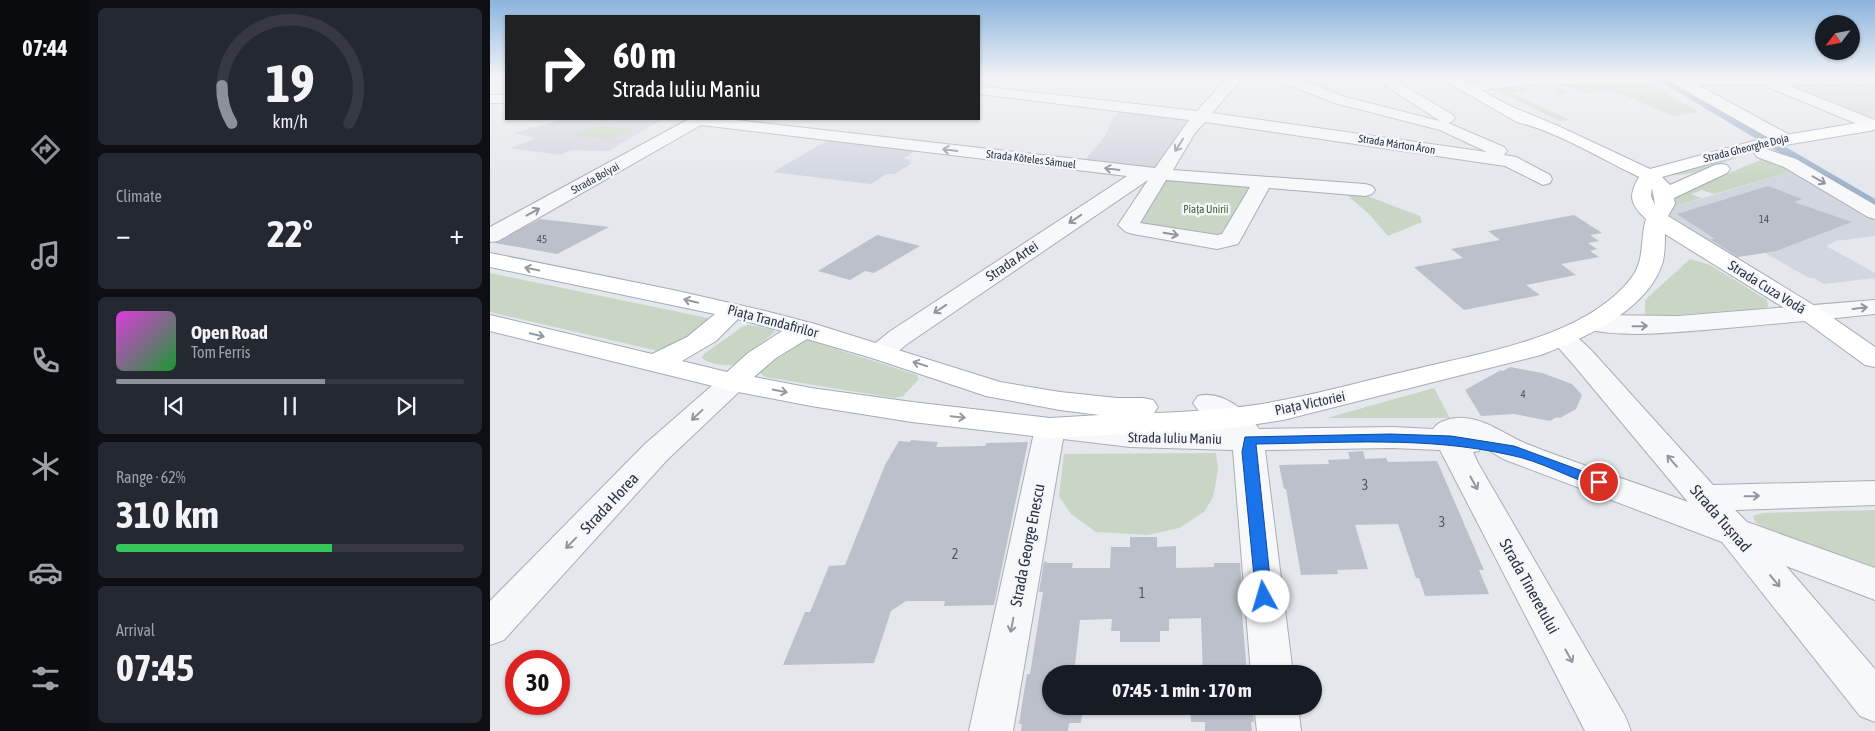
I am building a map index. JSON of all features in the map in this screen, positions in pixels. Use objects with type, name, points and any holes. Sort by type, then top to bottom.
[{"type":"main road","points":[[1510,111],[1625,170],[1649,176],[1686,178],[1710,165]]},
{"type":"main road","name":"Strada Gheorghe Doja","points":[[1710,165],[1874,128]]},
{"type":"main road","points":[[1585,149],[1642,160],[1710,165]]},
{"type":"main road","points":[[1585,149],[1641,196]]},
{"type":"main road","name":"Strada Gheorghe Doja","points":[[1663,196],[1710,165],[1787,149]]},
{"type":"main road","points":[[1649,176],[1661,186],[1663,196]]},
{"type":"main road","points":[[1649,176],[1641,196],[1643,203],[1657,218]]},
{"type":"main road","name":"Piața Victoriei","points":[[1283,410],[1532,350],[1563,338],[1591,323],[1628,295],[1641,280],[1651,263],[1657,218],[1665,204],[1663,196]]},
{"type":"main road","name":"Strada Cuza Vodă","points":[[1657,218],[1675,231],[1811,314],[1875,359]]},
{"type":"main road","name":"Piața Trandafirilor","points":[[490,260],[732,310],[806,330],[947,373],[996,390],[1051,414]]},
{"type":"main road","points":[[653,363],[675,355],[712,331],[732,310]]},
{"type":"main road","points":[[490,323],[732,382],[812,397],[912,412],[1051,414]]},
{"type":"main road","points":[[732,382],[766,352],[785,339],[806,330]]},
{"type":"main road","name":"Piața Victoriei","points":[[1117,408],[1188,406],[1230,420],[1305,390],[1521,342],[1563,338]]},
{"type":"main road","points":[[912,412],[925,408],[940,396],[948,384],[947,373]]},
{"type":"street","name":"Strada Márton Áron","points":[[1159,111],[1318,132],[1510,161],[1543,179]]},
{"type":"street","points":[[1205,111],[1153,174],[1128,226],[1217,242],[1230,238],[1262,183]]},
{"type":"street","points":[[1318,132],[1332,111]]},
{"type":"street","points":[[1386,111],[1422,120],[1460,133],[1502,153]]},
{"type":"street","points":[[1438,111],[1457,127],[1460,133]]},
{"type":"street","points":[[1709,111],[1712,113],[1732,111]]},
{"type":"street","points":[[1733,111],[1875,213]]},
{"type":"street","points":[[1835,111],[1874,128]]},
{"type":"street","name":"Strada Bolyai","points":[[490,236],[674,135],[697,120]]},
{"type":"street","name":"Strada Köteles Sámuel","points":[[707,120],[1153,174],[1365,190]]},
{"type":"street","points":[[1787,149],[1814,160],[1875,194]]},
{"type":"street","name":"Strada Artei","points":[[880,352],[898,338],[1153,174]]},
{"type":"street","points":[[1591,323],[1658,326],[1875,307]]},
{"type":"street","name":"Strada Tușnad","points":[[1563,338],[1582,357],[1733,531],[1875,701]]},
{"type":"street","name":"Strada Horea","points":[[490,628],[656,452],[732,382]]},
{"type":"street","points":[[1051,414],[1083,416],[1117,408]]},
{"type":"street","points":[[1230,420],[1264,434],[1283,410]]},
{"type":"street","name":"Strada Iuliu Maniu","points":[[1051,414],[1117,437],[1230,420],[1390,438],[1451,440],[1514,451],[1875,584]]},
{"type":"street","name":"Strada George Enescu","points":[[991,731],[1051,414]]},
{"type":"street","points":[[1230,420],[1249,452],[1271,665]]},
{"type":"street","name":"Strada Tineretului","points":[[1451,440],[1609,731]]},
{"type":"street","points":[[1704,498],[1875,493]]},
{"type":"street","points":[[1277,715],[1279,731]]},
{"type":"shaded area","points":[[1121,111],[1141,111],[1193,117],[1155,169],[1085,160],[1105,136],[1113,118]]},
{"type":"shaded area","points":[[1849,111],[1875,111],[1875,116],[1864,117]]},
{"type":"shaded area","points":[[560,120],[661,120],[608,151],[571,150],[561,155],[510,148],[536,138],[515,133]]},
{"type":"shaded area","points":[[830,139],[917,149],[903,159],[912,160],[909,162],[912,163],[895,174],[886,174],[871,184],[773,172]]},
{"type":"shaded area","points":[[1794,171],[1875,220],[1875,236],[1836,241],[1826,246],[1875,273],[1875,278],[1824,284],[1814,278],[1809,278],[1765,253],[1735,257],[1704,240],[1670,216],[1669,208]]},
{"type":"green space","points":[[1539,111],[1551,111],[1570,120],[1560,121]]},
{"type":"green space","points":[[1661,111],[1698,112],[1673,116]]},
{"type":"green space","points":[[596,126],[633,129],[611,139],[573,136]]},
{"type":"green space","points":[[1742,155],[1714,167],[1695,172],[1664,175]]},
{"type":"green space","points":[[1765,158],[1794,171],[1714,194],[1702,190],[1691,194],[1701,198],[1669,208],[1671,200],[1679,194]]},
{"type":"green space","name":"Piața Unirii","points":[[1160,174],[1262,183],[1230,239],[1129,222]]},
{"type":"green space","points":[[1359,193],[1420,216],[1422,222],[1388,236],[1369,214],[1348,196]]},
{"type":"green space","points":[[1690,259],[1710,265],[1767,300],[1768,307],[1645,317],[1645,300]]},
{"type":"green space","points":[[490,273],[708,318],[709,322],[676,346],[658,351],[490,312]]},
{"type":"green space","points":[[748,325],[773,329],[775,332],[733,365],[717,364],[702,358],[704,354],[742,327]]},
{"type":"green space","points":[[808,340],[917,375],[919,379],[903,396],[894,398],[765,377],[760,373],[761,368],[799,341]]},
{"type":"green space","points":[[1434,388],[1450,418],[1327,418]]},
{"type":"green space","points":[[1216,453],[1218,470],[1213,497],[1204,512],[1179,528],[1148,535],[1096,532],[1071,514],[1059,496],[1064,454]]},
{"type":"green space","points":[[1875,510],[1875,567],[1763,527],[1755,522],[1753,516],[1762,513]]},
{"type":"water","points":[[1710,111],[1724,111],[1875,199],[1875,210]]},
{"type":"building","points":[[1768,186],[1802,199],[1794,202],[1852,222],[1776,251],[1738,257],[1677,214]]},
{"type":"building","points":[[1574,215],[1602,233],[1590,235],[1599,241],[1588,243],[1597,249],[1590,251],[1599,257],[1561,264],[1576,275],[1526,285],[1540,295],[1464,310],[1414,267],[1463,258],[1451,249],[1500,240],[1488,231]]},
{"type":"building","points":[[540,219],[609,227],[557,254],[495,243]]},
{"type":"building","points":[[877,235],[920,246],[874,273],[865,271],[850,280],[818,271]]},
{"type":"building","points":[[1510,367],[1542,373],[1572,384],[1582,395],[1576,409],[1550,421],[1514,414],[1481,416],[1465,390]]},
{"type":"building","points":[[911,440],[938,442],[936,447],[985,446],[986,443],[1028,442],[994,605],[944,606],[945,601],[906,601],[891,611],[874,663],[783,665],[805,612],[810,612],[829,566],[845,565],[885,465],[899,441],[910,442]]},
{"type":"building","points":[[1363,451],[1365,459],[1386,458],[1388,462],[1437,461],[1484,570],[1479,570],[1489,594],[1425,596],[1419,578],[1416,578],[1398,524],[1355,525],[1368,569],[1337,570],[1338,574],[1301,575],[1286,489],[1284,489],[1279,465],[1329,464],[1328,460],[1350,459],[1348,452]]},
{"type":"building","points":[[1130,537],[1157,537],[1157,547],[1176,546],[1176,568],[1214,567],[1214,563],[1240,563],[1242,589],[1240,589],[1246,665],[1203,665],[1201,618],[1169,619],[1169,631],[1160,631],[1160,642],[1120,642],[1120,631],[1111,631],[1112,619],[1080,620],[1075,665],[1042,665],[1042,715],[1082,715],[1081,723],[1069,723],[1068,731],[1021,731],[1022,724],[1019,724],[1023,698],[1027,674],[1030,674],[1043,592],[1039,592],[1044,561],[1048,563],[1073,563],[1072,568],[1110,568],[1111,547],[1130,547]]},
{"type":"building","points":[[1191,715],[1253,715],[1254,722],[1251,722],[1252,731],[1205,731],[1205,722],[1191,722]]},
{"type":"route","points":[[1264,597],[1249,440],[1390,438],[1451,440],[1514,451],[1599,482]]}]
